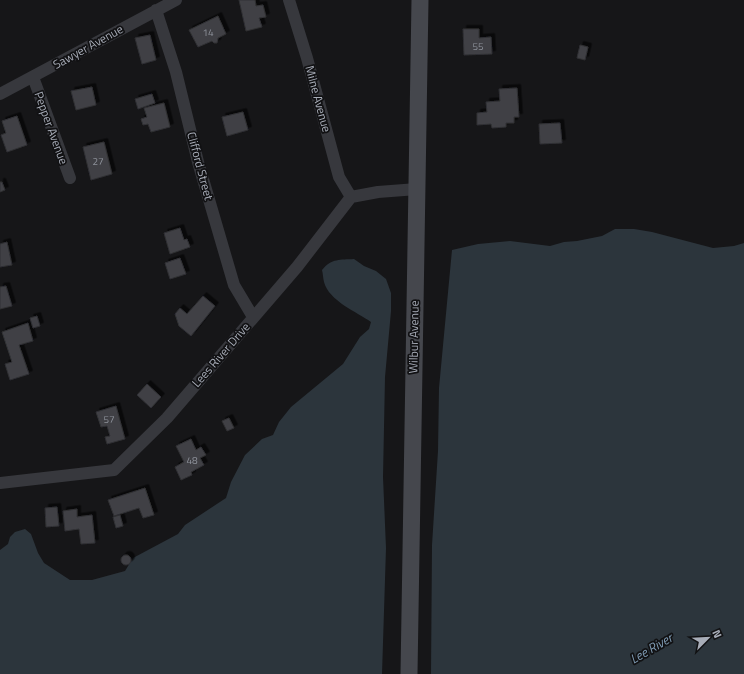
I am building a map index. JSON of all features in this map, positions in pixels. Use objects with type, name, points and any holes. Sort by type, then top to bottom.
[{"type":"main road","name":"Wilbur Avenue","points":[[409,674],[420,0]]},
{"type":"street","name":"Sawyer Avenue","points":[[0,94],[176,0]]},
{"type":"street","name":"Milne Avenue","points":[[289,0],[307,58],[339,177],[351,197]]},
{"type":"street","name":"Clifford Street","points":[[156,10],[176,72],[198,162],[234,286],[253,317]]},
{"type":"street","name":"Pepper Avenue","points":[[33,77],[70,178]]},
{"type":"street","points":[[351,197],[378,192],[417,189]]},
{"type":"street","name":"Lees River Drive","points":[[0,483],[114,470],[167,418],[297,267],[351,197]]},
{"type":"water","name":"Lee River","points":[[615,229],[634,229],[652,232],[713,248],[734,246],[744,243],[744,674],[431,674],[432,545],[438,451],[439,388],[452,250],[478,244],[510,241],[550,246],[564,242],[602,236]]},
{"type":"water","points":[[354,259],[364,266],[376,271],[386,279],[391,293],[391,311],[385,377],[383,477],[386,548],[382,674],[0,674],[0,550],[8,544],[10,537],[15,532],[25,529],[31,534],[38,553],[44,563],[70,580],[92,580],[125,571],[133,558],[178,534],[185,525],[226,498],[231,482],[245,455],[262,439],[273,435],[279,422],[291,407],[343,364],[360,337],[369,329],[371,322],[331,295],[324,280],[322,270],[329,263],[336,260]]},
{"type":"building","points":[[239,0],[255,0],[256,6],[263,5],[266,17],[259,18],[262,27],[246,31]]},
{"type":"building","points":[[218,16],[226,34],[218,38],[217,43],[212,41],[198,47],[189,30]]},
{"type":"building","points":[[463,29],[479,29],[479,38],[491,37],[492,54],[464,55]]},
{"type":"building","points":[[150,35],[156,60],[142,64],[135,38]]},
{"type":"building","points":[[580,45],[588,47],[585,60],[577,58]]},
{"type":"building","points":[[92,87],[96,105],[76,110],[71,91]]},
{"type":"building","points":[[517,88],[519,117],[514,117],[514,123],[506,123],[506,127],[492,128],[491,124],[477,125],[477,113],[487,112],[486,102],[500,101],[499,89]]},
{"type":"building","points":[[152,94],[155,103],[138,109],[135,99]]},
{"type":"building","points":[[164,103],[170,127],[151,132],[148,124],[143,125],[141,119],[147,117],[144,108]]},
{"type":"building","points":[[243,112],[248,130],[227,136],[222,117]]},
{"type":"building","points":[[17,116],[27,145],[7,152],[1,135],[6,133],[2,121]]},
{"type":"building","points":[[560,123],[562,143],[540,144],[539,124]]},
{"type":"building","points":[[104,142],[112,174],[91,180],[83,147]]},
{"type":"building","points":[[0,182],[2,182],[5,190],[0,192]]},
{"type":"building","points":[[180,228],[184,240],[187,239],[190,247],[170,254],[164,233]]},
{"type":"building","points":[[7,242],[12,265],[0,267],[0,244]]},
{"type":"building","points":[[180,258],[186,274],[170,279],[165,263]]},
{"type":"building","points":[[6,286],[12,306],[0,309],[0,287]]},
{"type":"building","points":[[203,296],[215,306],[191,336],[179,326],[175,314],[180,308],[187,314]]},
{"type":"building","points":[[37,316],[40,326],[33,328],[30,318]]},
{"type":"building","points":[[28,323],[33,341],[19,345],[29,374],[10,380],[5,364],[12,362],[2,332]]},
{"type":"building","points":[[147,384],[161,397],[151,408],[137,395]]},
{"type":"building","points":[[116,406],[125,439],[107,444],[105,437],[110,436],[107,426],[101,427],[96,412]]},
{"type":"building","points":[[229,418],[234,428],[227,431],[222,421]]},
{"type":"building","points":[[191,439],[196,450],[201,447],[206,455],[200,458],[204,465],[191,472],[192,475],[181,480],[175,467],[184,462],[176,446]]},
{"type":"building","points":[[145,488],[154,515],[143,518],[139,508],[114,516],[108,500]]},
{"type":"building","points":[[57,507],[59,526],[46,527],[45,508]]},
{"type":"building","points":[[77,509],[77,517],[92,515],[95,543],[81,544],[79,529],[65,531],[63,511]]},
{"type":"building","points":[[120,515],[123,526],[116,528],[113,517]]},
{"type":"building","points":[[126,555],[131,560],[126,565],[121,560]]}]
